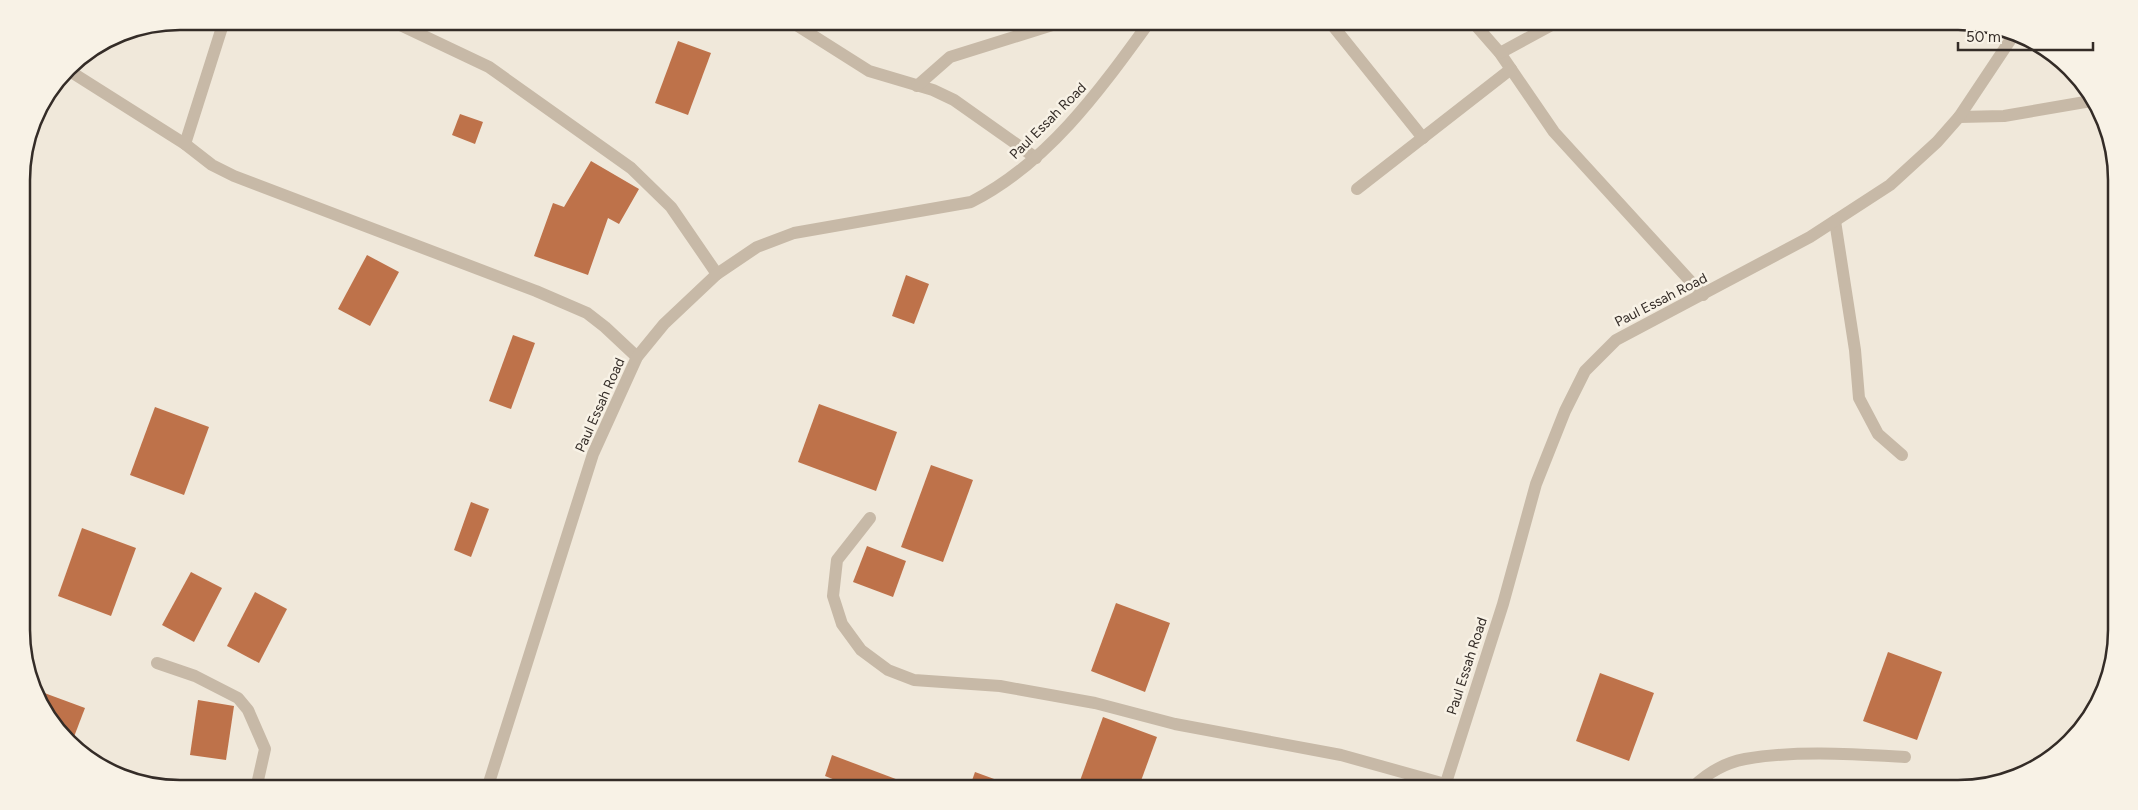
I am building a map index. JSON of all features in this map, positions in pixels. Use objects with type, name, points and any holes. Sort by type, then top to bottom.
[{"type":"street","points":[[185,144],[221,30]]},
{"type":"street","points":[[411,30],[489,67],[631,168],[671,207],[717,274]]},
{"type":"street","points":[[804,30],[862,68],[933,90],[954,100],[1036,158]]},
{"type":"street","points":[[918,86],[950,57],[1036,30]]},
{"type":"street","name":"Paul Essah Road","points":[[490,780],[593,454],[637,357],[664,324],[717,274],[757,247],[794,233],[971,202],[992,192],[1036,158],[1097,94],[1143,30]]},
{"type":"street","points":[[1336,30],[1423,138]]},
{"type":"street","points":[[1480,30],[1500,54],[1554,132],[1703,296]]},
{"type":"street","points":[[1500,54],[1543,30]]},
{"type":"street","name":"Paul Essah Road","points":[[1446,780],[1503,604],[1536,484],[1565,411],[1585,371],[1616,340],[1703,296],[1835,221],[1890,185],[1937,142],[1959,117],[2010,40]]},
{"type":"street","points":[[1357,189],[1510,69]]},
{"type":"street","points":[[74,74],[185,144],[212,165],[234,176],[536,291],[587,313],[605,326],[637,357]]},
{"type":"street","points":[[1959,117],[2004,116],[2086,102]]},
{"type":"street","points":[[1835,221],[1855,350],[1859,398],[1878,434],[1902,455]]},
{"type":"street","points":[[870,518],[837,560],[833,596],[842,624],[856,644],[861,650],[888,670],[914,680],[1000,686],[1095,702],[1175,724],[1341,755],[1424,780]]},
{"type":"street","points":[[157,663],[195,676],[238,698],[248,710],[258,728],[265,750],[258,780]]},
{"type":"street","points":[[1701,780],[1721,767],[1744,759],[1833,753],[1905,757]]},
{"type":"building","points":[[678,41],[711,53],[688,115],[655,103]]},
{"type":"building","points":[[460,114],[483,122],[475,144],[452,135]]},
{"type":"building","points":[[591,161],[639,189],[619,224],[608,218],[588,275],[534,256],[553,203],[564,207]]},
{"type":"building","points":[[367,255],[399,272],[370,326],[338,309]]},
{"type":"building","points":[[906,275],[929,284],[914,324],[892,316]]},
{"type":"building","points":[[513,335],[535,343],[511,409],[489,401]]},
{"type":"building","points":[[819,404],[897,432],[876,491],[798,462]]},
{"type":"building","points":[[155,407],[209,427],[184,495],[130,475]]},
{"type":"building","points":[[931,465],[973,480],[943,562],[901,547]]},
{"type":"building","points":[[471,502],[489,509],[471,557],[454,550]]},
{"type":"building","points":[[82,528],[136,548],[111,616],[58,596]]},
{"type":"building","points":[[867,546],[906,561],[893,597],[853,582]]},
{"type":"building","points":[[191,572],[222,588],[194,642],[162,625]]},
{"type":"building","points":[[255,592],[287,609],[259,663],[227,646]]},
{"type":"building","points":[[1116,603],[1170,623],[1145,692],[1091,671]]},
{"type":"building","points":[[1888,652],[1942,672],[1917,740],[1863,721]]},
{"type":"building","points":[[1600,673],[1654,693],[1629,761],[1576,741]]},
{"type":"building","points":[[44,693],[85,708],[74,736],[55,713]]},
{"type":"building","points":[[198,700],[234,706],[226,760],[190,755]]},
{"type":"building","points":[[1103,717],[1157,737],[1141,780],[1080,780]]},
{"type":"building","points":[[832,755],[898,780],[835,780],[825,776]]},
{"type":"building","points":[[975,772],[997,780],[972,780]]}]
